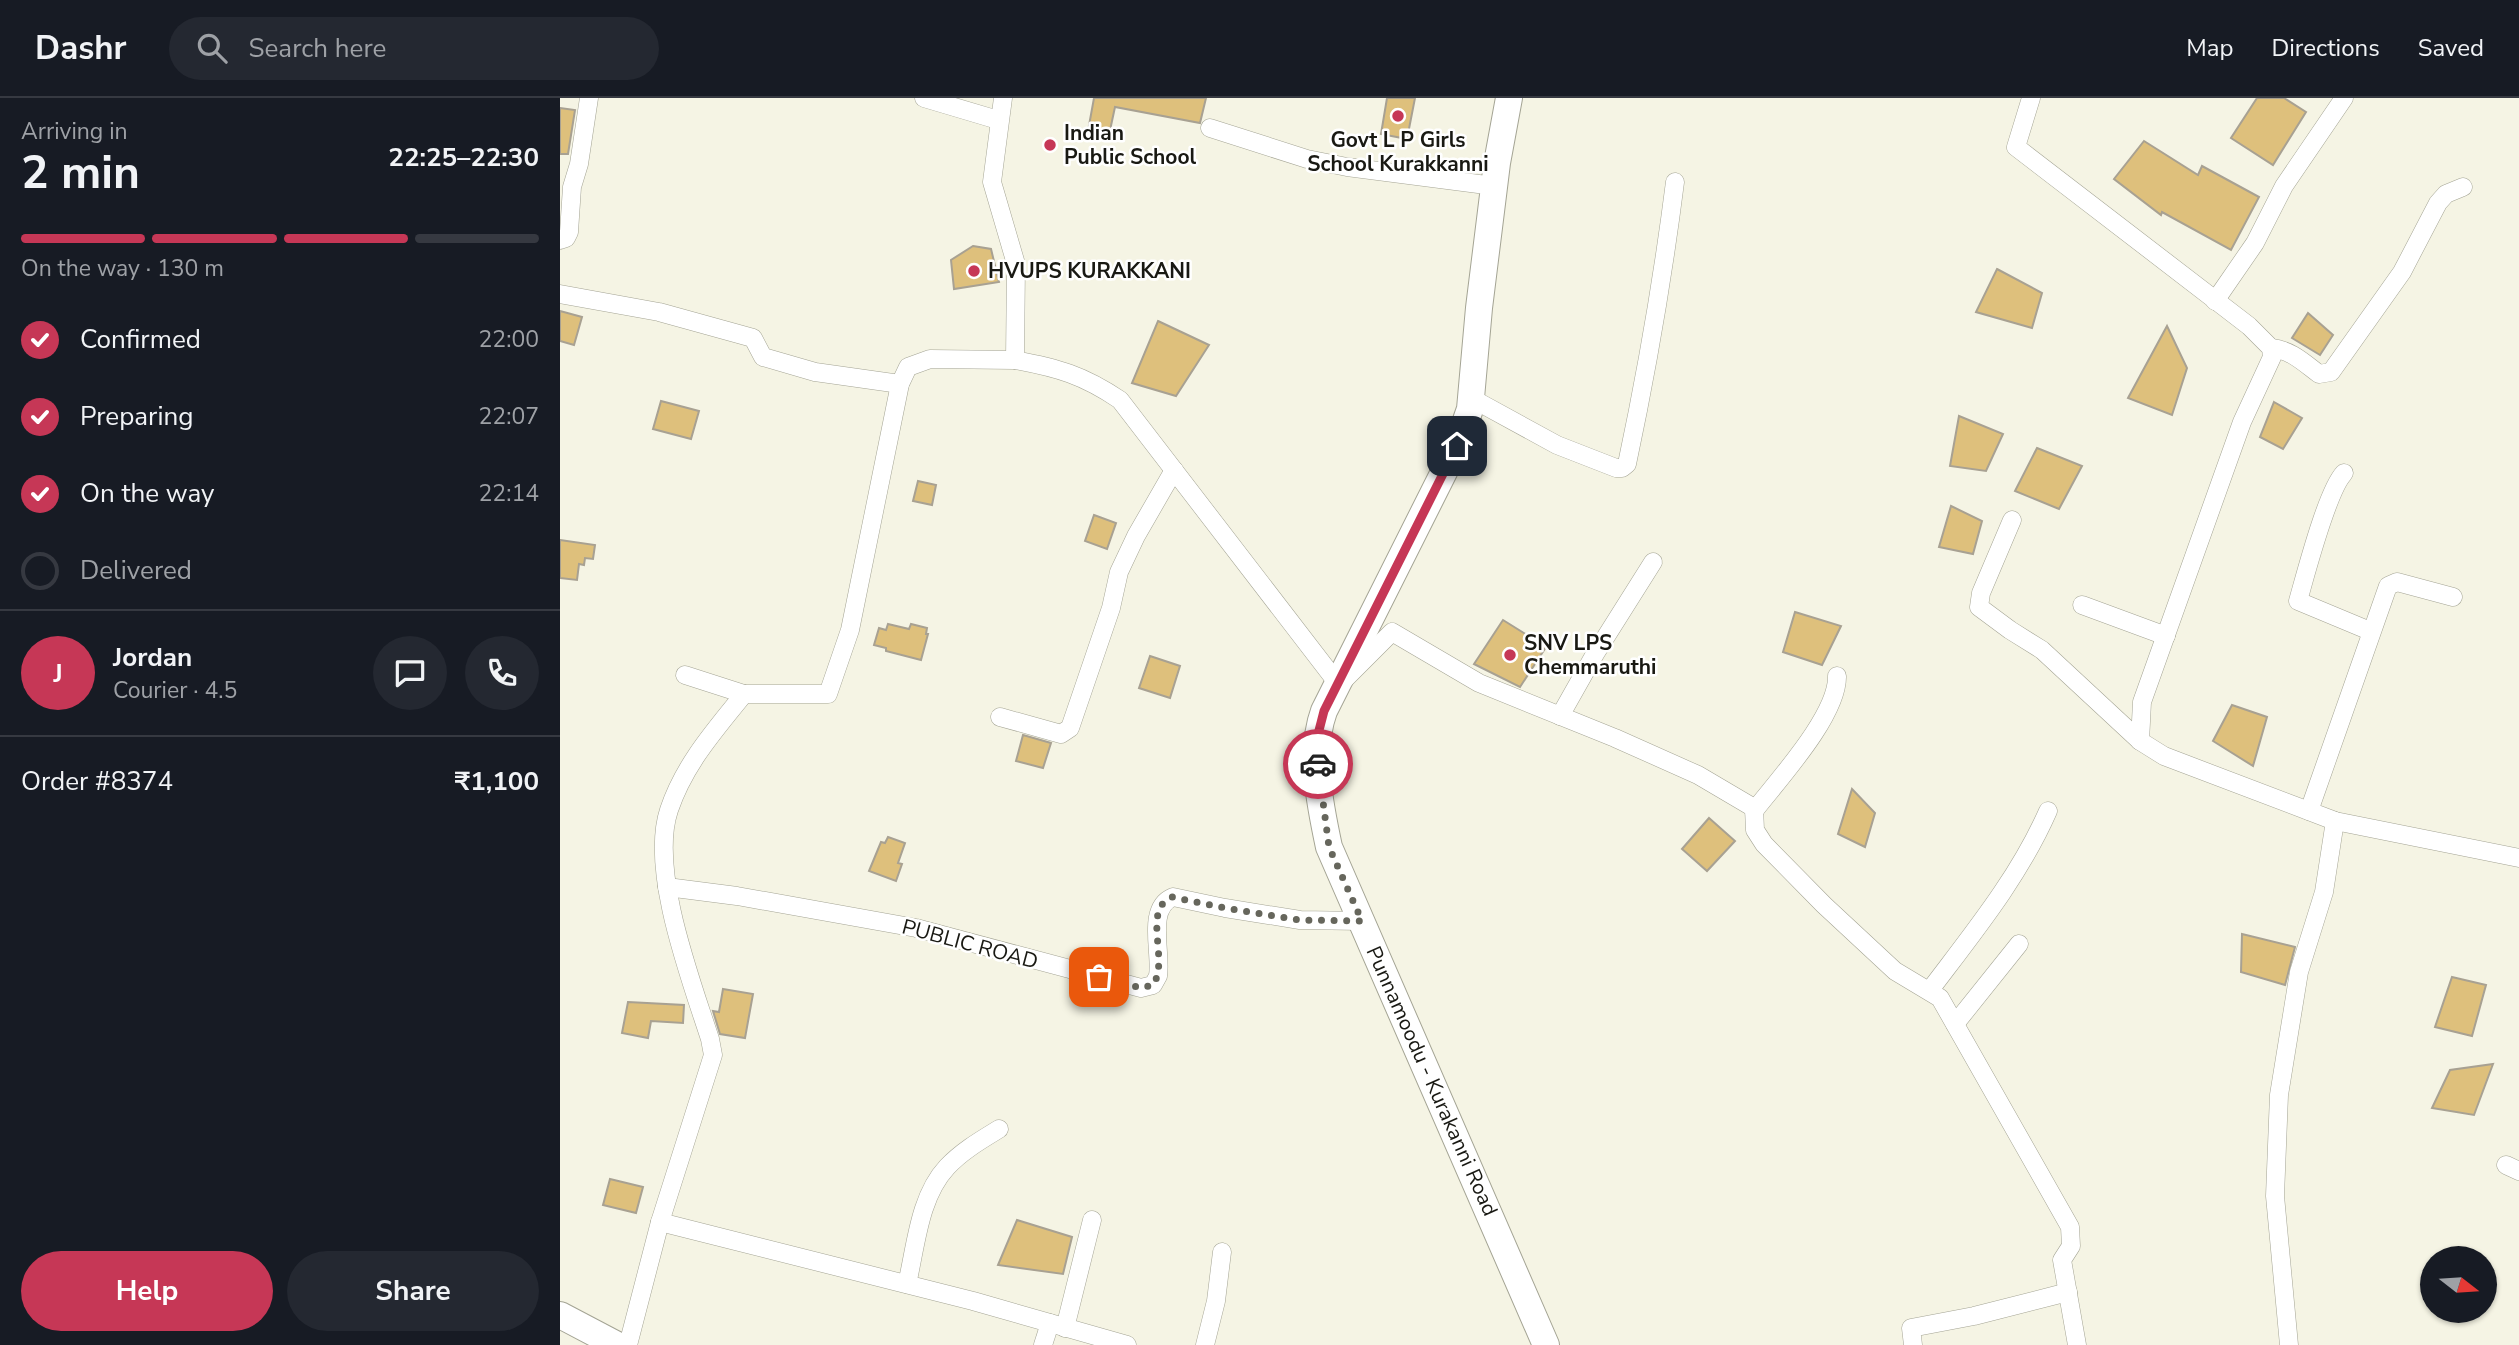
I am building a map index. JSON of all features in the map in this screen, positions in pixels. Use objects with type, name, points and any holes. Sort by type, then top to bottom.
[{"type":"main road","name":"Punnamoodu - Kurakanni Road","points":[[1509,98],[1494,186],[1479,308],[1471,409],[1457,446],[1324,711],[1316,742],[1329,847],[1546,1345]]},
{"type":"main road","points":[[560,1315],[617,1345]]},
{"type":"street","points":[[560,240],[566,238],[569,232],[572,187],[579,164],[589,98]]},
{"type":"street","points":[[924,98],[998,120]]},
{"type":"street","points":[[1003,98],[998,120],[992,182],[1016,264],[1015,360]]},
{"type":"street","points":[[2031,98],[2016,147],[2249,326],[2271,348],[2272,357],[2242,422],[2142,702],[2140,741]]},
{"type":"street","points":[[2215,301],[2255,243],[2284,186],[2344,98]]},
{"type":"street","points":[[1210,128],[1307,159],[1347,167],[1494,186]]},
{"type":"street","points":[[1471,398],[1557,445],[1616,468],[1627,464],[1646,379],[1675,181]]},
{"type":"street","points":[[2271,348],[2292,353],[2319,373],[2331,372],[2402,272],[2438,203],[2446,194],[2463,187]]},
{"type":"street","points":[[560,293],[659,312],[753,338],[763,357],[815,372],[900,384]]},
{"type":"street","points":[[685,675],[744,694],[828,694],[850,630],[900,384],[908,367],[930,359],[1015,360],[1055,367],[1093,381],[1120,400],[1339,685],[1392,632],[1479,683],[1698,775],[1754,808],[1755,830],[1764,845],[1895,971],[1940,998],[2070,1227],[2071,1246],[2062,1260],[2077,1345]]},
{"type":"street","points":[[1000,717],[1061,734],[1070,728],[1111,608],[1119,572],[1136,536],[1174,470]]},
{"type":"street","points":[[2344,473],[2325,514],[2298,601],[2370,631]]},
{"type":"street","points":[[2012,520],[1981,593],[1979,607],[2042,650],[2140,741],[2164,756],[2335,821],[2519,858]]},
{"type":"street","points":[[1560,716],[1653,562]]},
{"type":"street","points":[[2309,811],[2388,586],[2392,582],[2453,597]]},
{"type":"street","points":[[2082,605],[2166,636]]},
{"type":"street","points":[[1754,811],[1811,738],[1836,690],[1837,676]]},
{"type":"street","points":[[628,1345],[660,1222],[713,1055],[679,941],[667,887],[664,832],[671,804],[698,750],[744,694]]},
{"type":"street","points":[[1930,990],[2018,870],[2048,811]]},
{"type":"street","points":[[2289,1345],[2275,1196],[2278,1095],[2299,972],[2324,892],[2335,821]]},
{"type":"street","name":"PUBLIC ROAD","points":[[667,887],[737,896],[916,928],[1141,988],[1153,985],[1158,976],[1157,915],[1161,905],[1172,897],[1300,920],[1362,921]]},
{"type":"street","points":[[1955,1024],[2019,944]]},
{"type":"street","points":[[907,1284],[925,1205],[932,1187],[947,1167],[971,1146],[999,1129]]},
{"type":"street","points":[[1043,1345],[1058,1325],[1092,1220]]},
{"type":"street","points":[[660,1222],[907,1284],[1126,1345]]},
{"type":"street","points":[[1205,1345],[1216,1301],[1222,1252]]},
{"type":"street","points":[[1913,1345],[1911,1328],[1974,1316],[2068,1292]]},
{"type":"building","points":[[1094,98],[1206,98],[1200,123],[1115,107],[1109,135],[1088,131]]},
{"type":"building","name":"Govt L P Girls School Kurakkanni","points":[[1387,98],[1415,98],[1407,139],[1381,134]]},
{"type":"building","points":[[2257,98],[2284,98],[2306,112],[2273,165],[2231,138]]},
{"type":"building","points":[[560,108],[575,110],[568,154],[560,154]]},
{"type":"building","points":[[2144,141],[2198,175],[2202,166],[2259,197],[2231,250],[2162,212],[2161,215],[2114,179]]},
{"type":"building","name":"HVUPS KURAKKANI","points":[[973,246],[991,249],[999,282],[954,289],[951,260]]},
{"type":"building","points":[[1997,269],[2042,293],[2032,328],[1976,312]]},
{"type":"building","points":[[560,311],[582,317],[574,345],[560,341]]},
{"type":"building","points":[[2308,313],[2333,335],[2320,355],[2292,338]]},
{"type":"building","points":[[1158,321],[1209,345],[1176,396],[1132,383]]},
{"type":"building","points":[[2167,326],[2187,368],[2172,415],[2128,398]]},
{"type":"building","points":[[661,401],[699,411],[691,439],[653,429]]},
{"type":"building","points":[[2274,402],[2302,418],[2283,449],[2260,437]]},
{"type":"building","points":[[1959,416],[2003,434],[1986,471],[1950,466]]},
{"type":"building","points":[[2037,448],[2082,466],[2059,509],[2015,491]]},
{"type":"building","points":[[918,481],[936,485],[932,505],[913,501]]},
{"type":"building","points":[[1951,506],[1982,521],[1973,554],[1939,547]]},
{"type":"building","points":[[1094,515],[1116,523],[1107,549],[1085,541]]},
{"type":"building","points":[[560,540],[595,545],[593,559],[585,558],[584,565],[579,564],[577,580],[560,578]]},
{"type":"building","points":[[1795,612],[1841,626],[1822,665],[1783,652]]},
{"type":"building","name":"SNV LPS Chemmaruthi","points":[[1503,620],[1546,647],[1520,687],[1474,664]]},
{"type":"building","points":[[888,624],[909,629],[911,624],[927,628],[921,660],[874,645],[879,628],[886,630]]},
{"type":"building","points":[[1150,656],[1180,666],[1170,698],[1139,688]]},
{"type":"building","points":[[2232,705],[2267,717],[2253,766],[2213,741]]},
{"type":"building","points":[[1023,735],[1051,743],[1043,768],[1016,761]]},
{"type":"building","points":[[1852,789],[1875,813],[1865,847],[1838,834]]},
{"type":"building","points":[[1709,818],[1735,841],[1707,871],[1682,849]]},
{"type":"building","points":[[888,837],[905,843],[898,863],[902,864],[896,881],[869,871],[881,842],[885,843]]},
{"type":"building","points":[[2242,934],[2295,947],[2285,985],[2241,972]]},
{"type":"building","points":[[2452,977],[2486,985],[2472,1036],[2435,1027]]},
{"type":"building","points":[[723,989],[753,994],[745,1038],[720,1034],[713,1011],[719,1012]]},
{"type":"building","points":[[628,1002],[684,1005],[683,1023],[651,1021],[648,1038],[622,1033]]},
{"type":"building","points":[[2493,1064],[2474,1115],[2432,1108],[2450,1070]]},
{"type":"building","points":[[610,1179],[643,1187],[636,1213],[603,1205]]},
{"type":"building","points":[[1017,1220],[1072,1237],[1063,1274],[998,1265]]},
{"type":"way so far","points":[[1099,977],[1141,988],[1153,985],[1159,970],[1157,915],[1161,905],[1172,897],[1210,906],[1300,920],[1362,921],[1329,847],[1318,764]]},
{"type":"place","name":"Govt L P Girls School Kurakkanni","points":[[1398,116]]},
{"type":"place","name":"Indian Public School","points":[[1050,145]]},
{"type":"place","name":"HVUPS KURAKKANI","points":[[974,271]]},
{"type":"place","name":"SNV LPS Chemmaruthi","points":[[1510,655]]},
{"type":"route","points":[[1318,764],[1316,742],[1324,711],[1457,446]]}]
